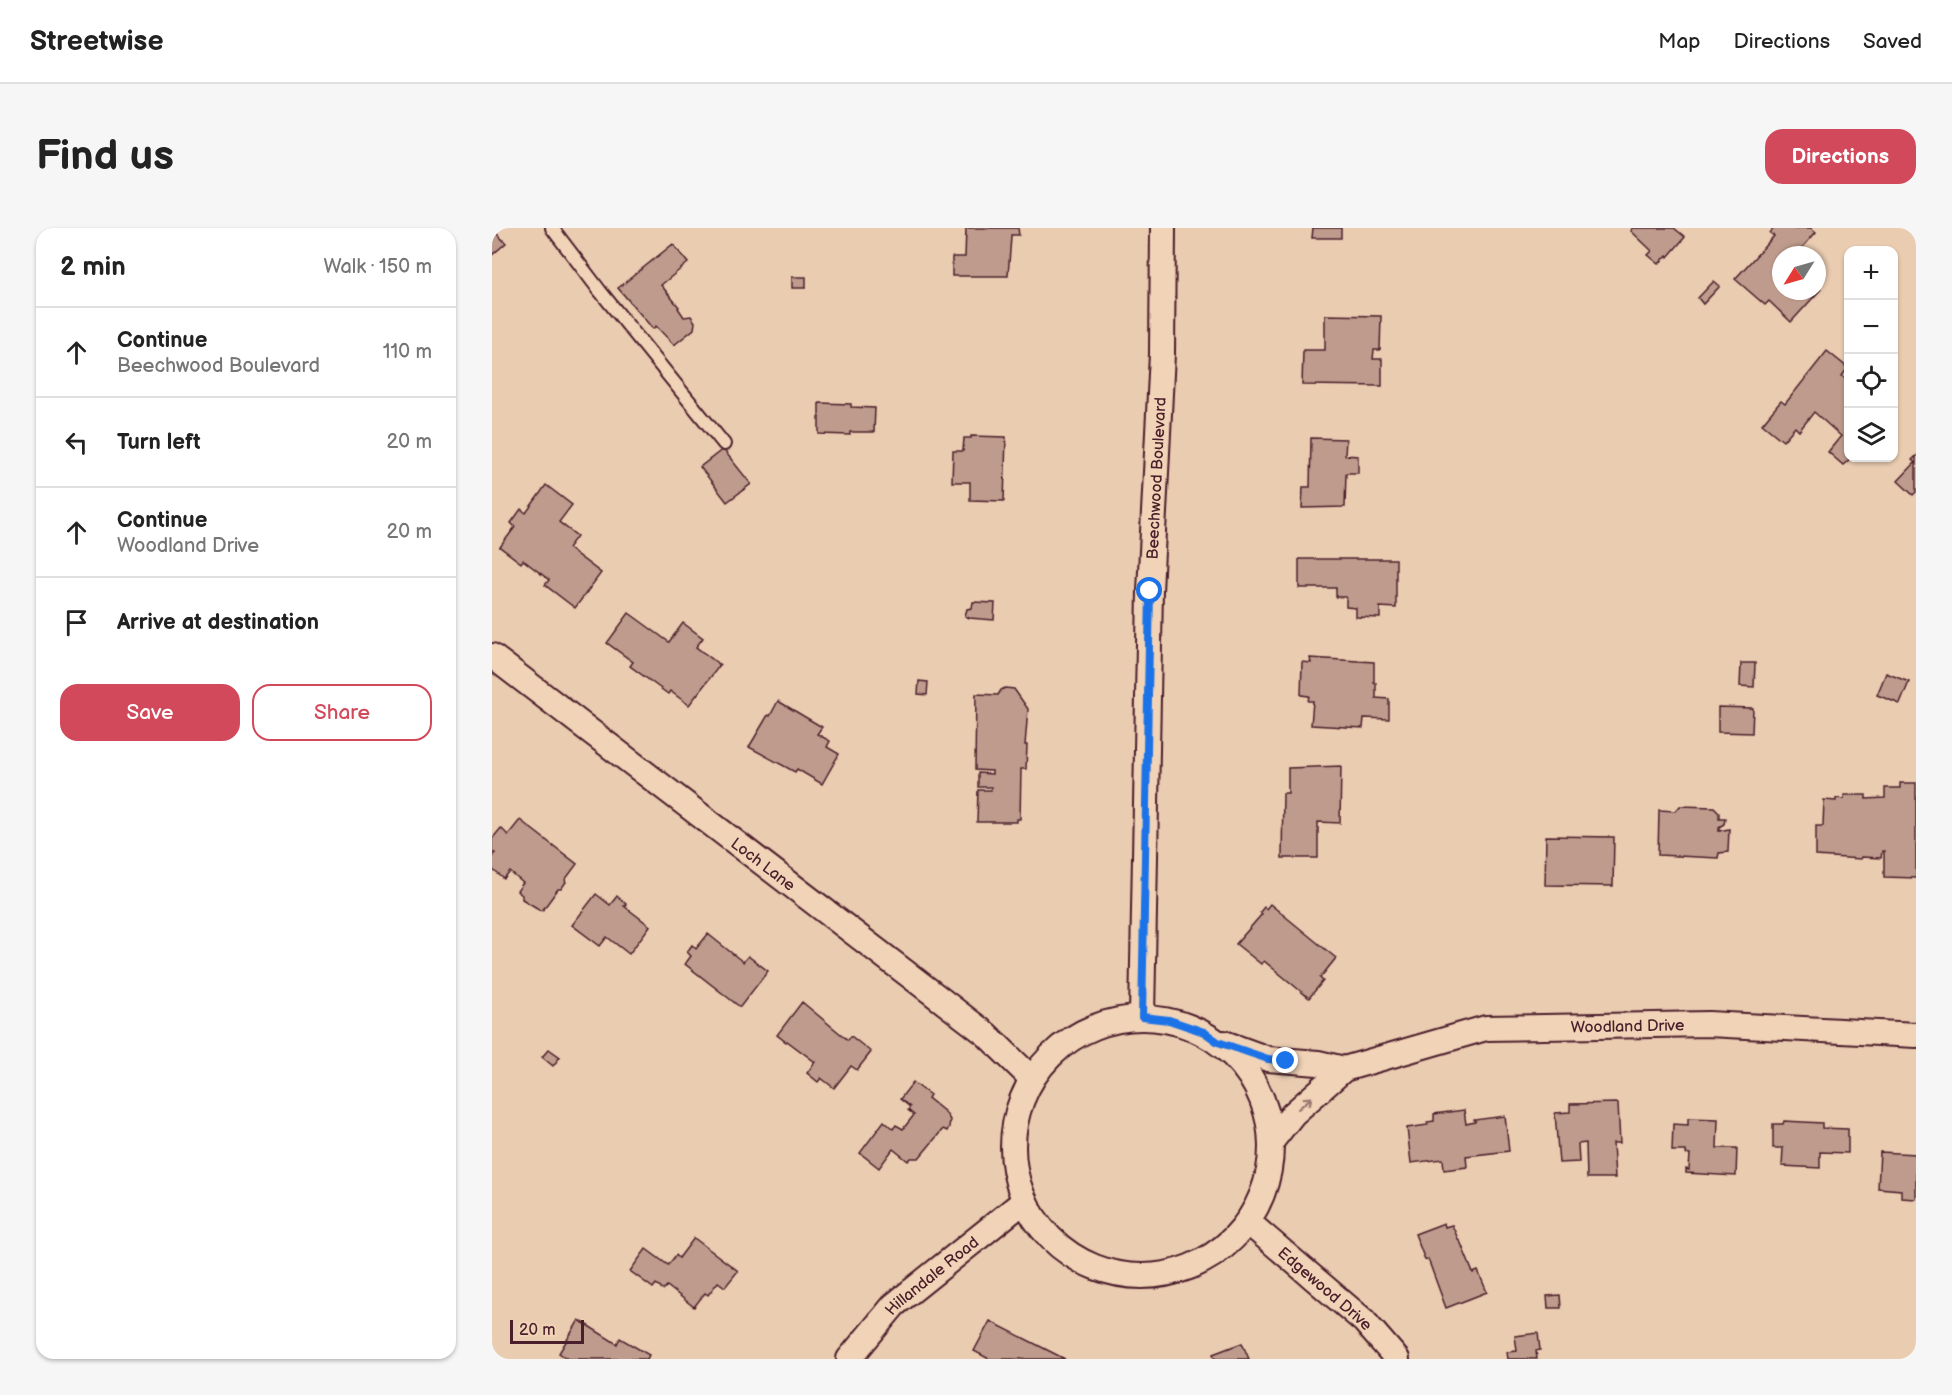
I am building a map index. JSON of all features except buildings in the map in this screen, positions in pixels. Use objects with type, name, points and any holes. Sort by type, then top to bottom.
[{"type":"street","name":"Beechwood Boulevard","points":[[1142,1017],[1150,591],[1162,354],[1163,228]]},
{"type":"street","name":"Loch Lane","points":[[492,656],[986,1034],[1031,1078]]},
{"type":"street","points":[[1142,1017],[1169,1020],[1204,1032],[1218,1042],[1249,1073],[1264,1104],[1271,1131],[1272,1156],[1268,1179],[1248,1222],[1234,1238],[1206,1260],[1188,1269],[1146,1277],[1112,1274],[1091,1266],[1060,1248],[1040,1228],[1024,1201],[1014,1172],[1012,1142],[1022,1096],[1031,1078],[1046,1058],[1076,1034],[1105,1022],[1142,1017]]},
{"type":"street","name":"Woodland Drive","points":[[1271,1142],[1293,1114],[1344,1069],[1486,1028],[1709,1024],[1916,1035]]},
{"type":"street","name":"Woodland Drive","points":[[1218,1042],[1268,1059],[1344,1069]]},
{"type":"street","name":"Hillandale Road","points":[[849,1359],[894,1305],[1024,1201]]},
{"type":"street","name":"Edgewood Drive","points":[[1248,1222],[1364,1321],[1398,1359]]},
{"type":"lane","points":[[552,228],[724,444]]},
{"type":"route","points":[[1150,591],[1142,1017],[1169,1020],[1204,1032],[1218,1042],[1268,1059],[1286,1061]]}]
